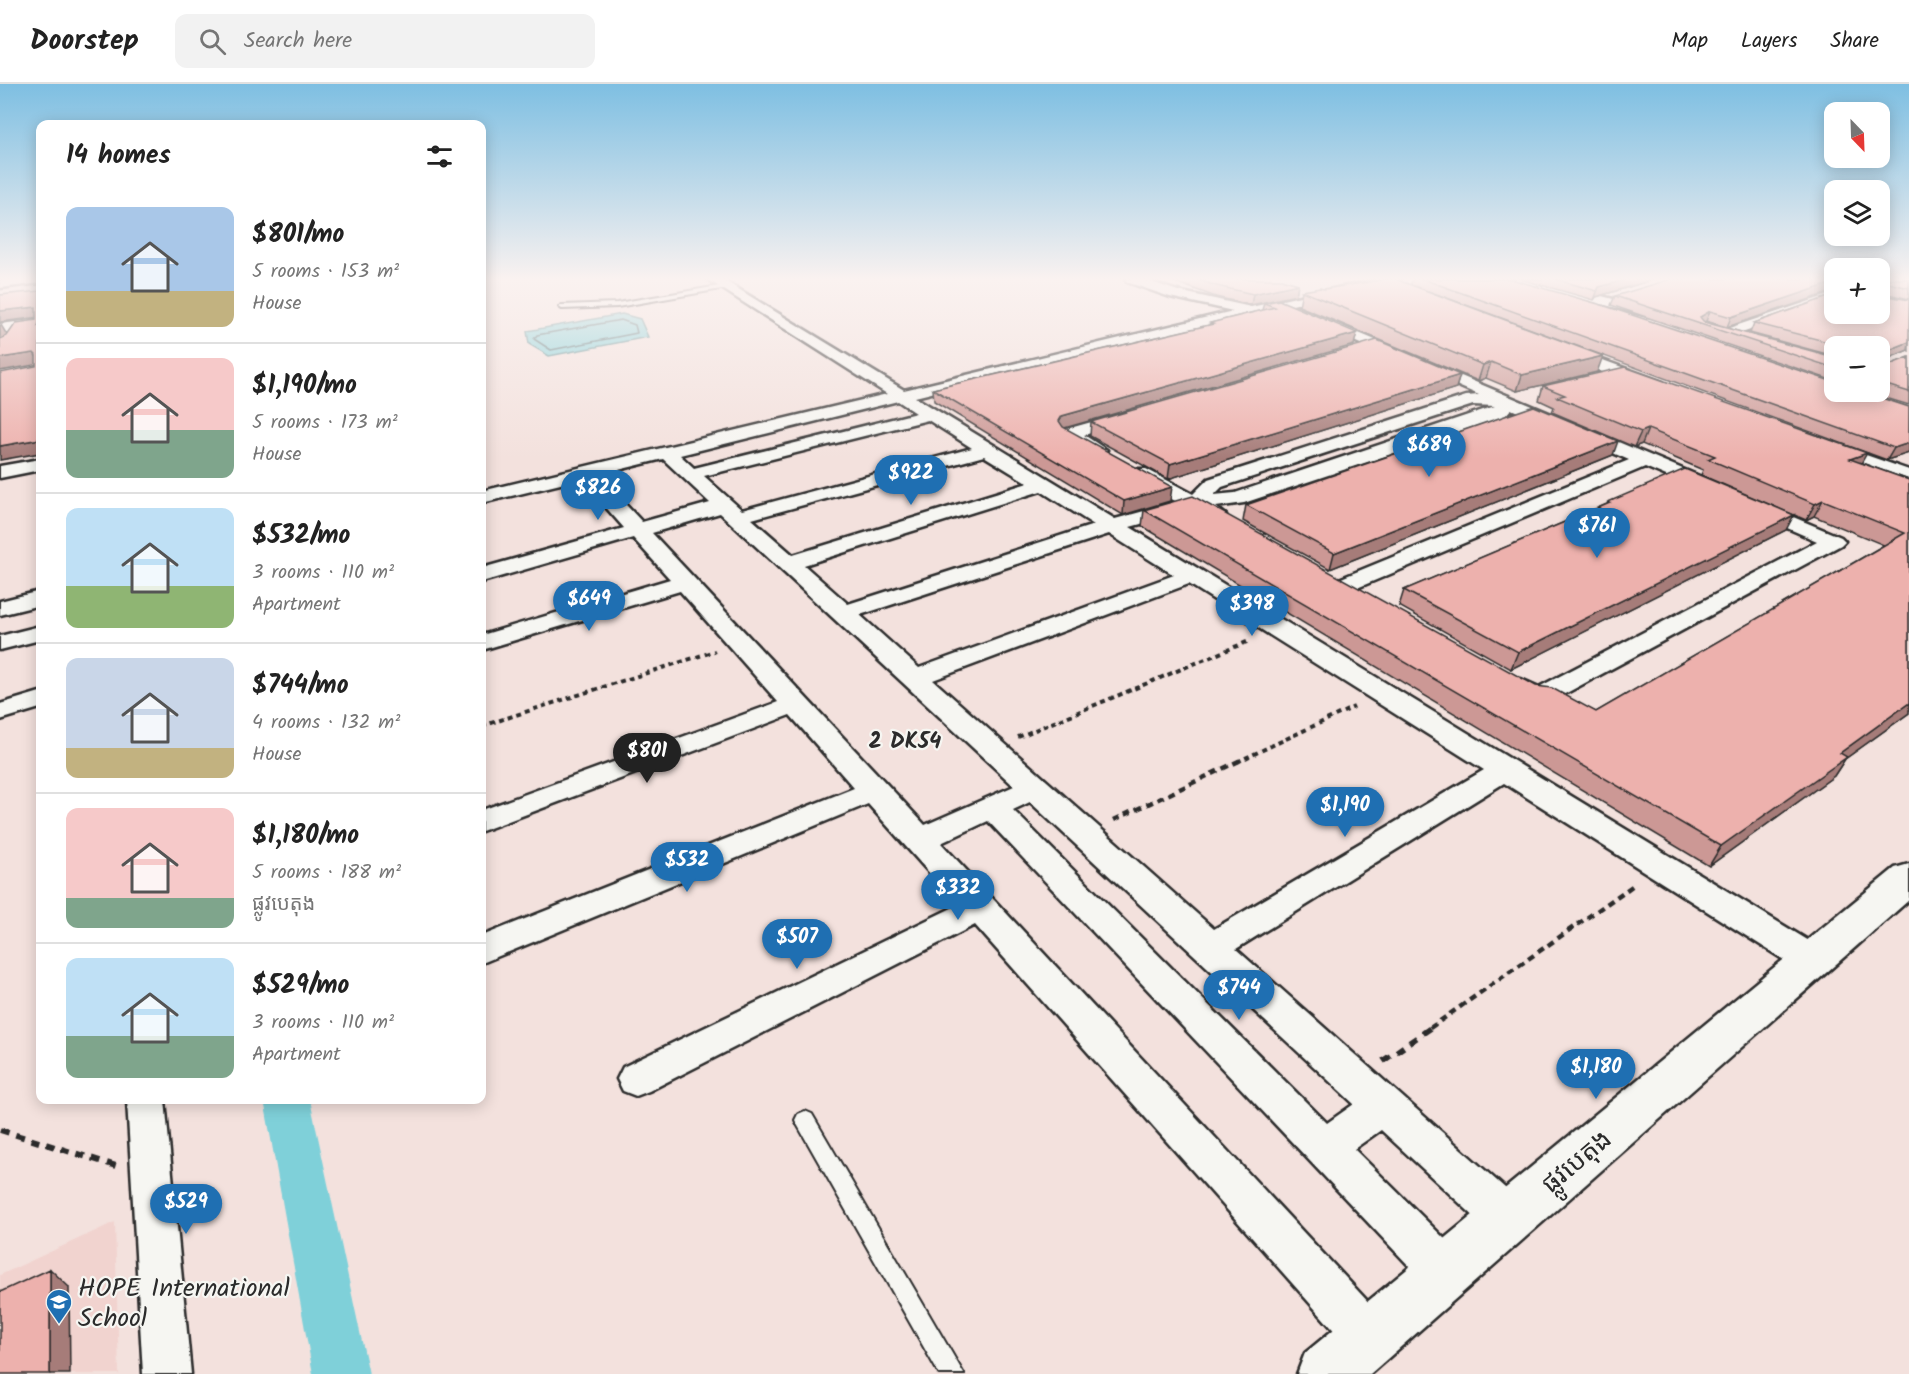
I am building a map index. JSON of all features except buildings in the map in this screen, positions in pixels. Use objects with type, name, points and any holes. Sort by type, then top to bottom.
[{"type":"main road","points":[[1546,344],[1678,394]]},
{"type":"main road","points":[[1799,438],[1909,478]]},
{"type":"main road","name":"ផ្លូវបេតុង","points":[[1326,1374],[1909,878]]},
{"type":"street","points":[[812,339],[1812,960]]},
{"type":"street","points":[[486,496],[1134,339]]},
{"type":"street","points":[[1362,339],[1834,541],[1539,697],[1508,680]]},
{"type":"street","points":[[1341,355],[1376,345]]},
{"type":"street","points":[[1600,379],[1623,374]]},
{"type":"street","points":[[843,613],[1112,526],[1194,503],[1238,499],[1499,412],[1509,401],[1531,396]]},
{"type":"street","points":[[1148,411],[1069,434],[1234,526]]},
{"type":"street","points":[[691,474],[931,414]]},
{"type":"street","points":[[486,574],[637,530],[731,511],[987,449]]},
{"type":"street","points":[[666,452],[1508,1219]]},
{"type":"street","points":[[1342,586],[1645,460]]},
{"type":"street","points":[[0,472],[36,466]]},
{"type":"street","points":[[585,472],[1370,1337]]},
{"type":"street","points":[[789,563],[1044,484]]},
{"type":"street","points":[[1322,575],[1363,598]]},
{"type":"street","points":[[915,678],[1191,576]]},
{"type":"street","points":[[486,642],[684,582]]},
{"type":"street","points":[[0,608],[36,599]]},
{"type":"street","points":[[0,643],[36,634]]},
{"type":"street","points":[[0,712],[36,701]]},
{"type":"street","points":[[486,820],[796,704]]},
{"type":"street","points":[[1210,948],[1505,770]]},
{"type":"street","points":[[919,840],[1036,788]]},
{"type":"street","points":[[486,948],[874,791]]},
{"type":"street","points":[[993,808],[1446,1272]]},
{"type":"street","points":[[636,1079],[981,908]]},
{"type":"street","points":[[146,1104],[167,1374]]},
{"type":"street","points":[[1324,1148],[1383,1106]]},
{"type":"lane","points":[[805,1120],[952,1374]]},
{"type":"path","points":[[991,748],[1278,629]]},
{"type":"path","points":[[486,725],[740,643]]},
{"type":"path","points":[[1085,833],[1382,694]]},
{"type":"path","points":[[1355,1080],[1660,866]]},
{"type":"path","points":[[0,1130],[151,1178]]},
{"type":"shaded area","name":"HOPE International School","points":[[115,1222],[119,1374],[0,1374],[0,1275]]},
{"type":"water","points":[[528,339],[637,339],[549,356],[529,344]]},
{"type":"waterway","points":[[288,1104],[341,1374]]},
{"type":"place","name":"HOPE International School","points":[[59,1325]]},
{"type":"district","name":"2 DK54","points":[[905,740]]}]
